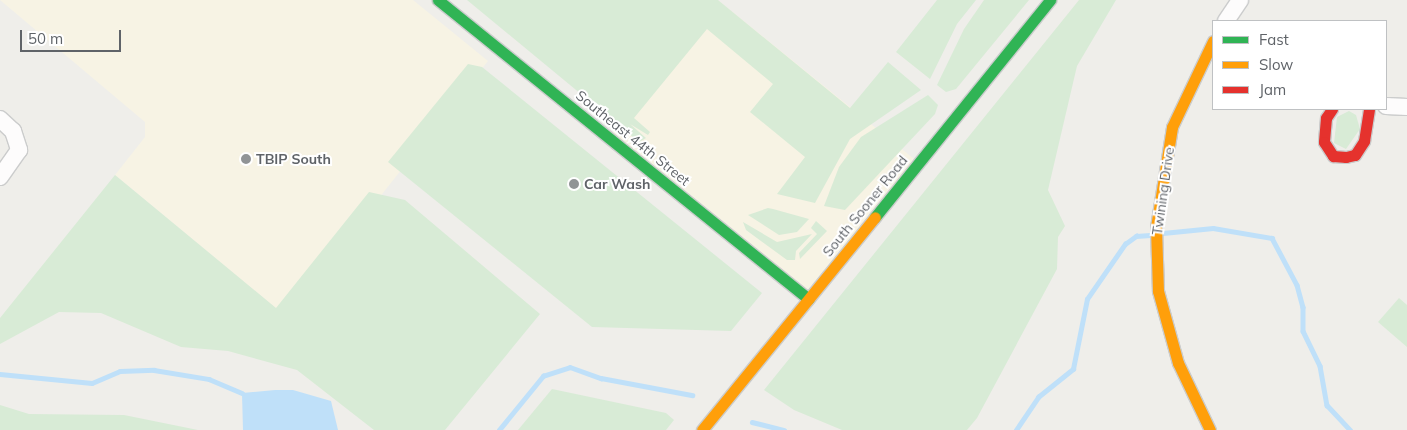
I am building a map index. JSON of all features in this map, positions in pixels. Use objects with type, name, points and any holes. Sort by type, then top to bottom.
[{"type":"main road","name":"Southeast 44th Street","points":[[438,0],[808,299]]},
{"type":"main road","name":"South Sooner Road","points":[[702,430],[1050,0]]},
{"type":"main road","name":"Twining Drive","points":[[1210,430],[1178,363],[1158,291],[1156,227],[1172,127],[1212,43]]},
{"type":"main road","points":[[1331,110],[1326,118],[1324,142],[1333,156],[1346,157],[1355,155],[1364,141],[1369,110]]},
{"type":"street","points":[[1227,20],[1240,0]]},
{"type":"street","points":[[1387,106],[1407,107]]},
{"type":"street","points":[[0,119],[18,139],[19,150],[0,177]]},
{"type":"shaded area","points":[[0,0],[413,0],[488,61],[285,316],[115,175],[145,137],[145,122]]},
{"type":"shaded area","points":[[719,1],[919,163],[808,300],[608,138]]},
{"type":"green space","points":[[467,0],[718,0],[850,108],[888,62],[921,90],[850,139],[815,203],[777,194],[805,157],[750,112],[773,84],[707,29],[634,118],[650,132],[648,135],[630,124],[646,138],[639,142]]},
{"type":"green space","points":[[937,0],[976,0],[957,24],[930,79],[896,52]]},
{"type":"green space","points":[[984,0],[1029,0],[956,89],[946,92],[937,85],[964,29]]},
{"type":"green space","points":[[1079,0],[1116,0],[1077,66],[1048,190],[1065,226],[1058,237],[1057,269],[977,418],[967,430],[842,430],[794,410],[764,390]]},
{"type":"green space","name":"Car Wash","points":[[468,64],[482,67],[762,293],[731,331],[592,327],[388,162]]},
{"type":"green space","points":[[928,95],[938,105],[935,114],[845,210],[824,206],[839,167],[861,137]]},
{"type":"green space","points":[[1349,111],[1356,115],[1360,129],[1346,149],[1334,143],[1337,117]]},
{"type":"green space","points":[[115,175],[276,308],[369,192],[405,200],[540,314],[445,430],[374,430],[297,370],[228,351],[181,347],[101,313],[59,312],[0,344],[0,318]]},
{"type":"green space","points":[[768,208],[809,219],[797,232],[779,235],[748,215]]},
{"type":"green space","points":[[816,221],[827,231],[800,259],[799,253],[817,234],[811,228]]},
{"type":"green space","points":[[743,222],[777,242],[812,234],[796,251],[795,260],[787,260],[746,230]]},
{"type":"green space","points":[[1399,298],[1407,305],[1407,347],[1378,322]]},
{"type":"green space","points":[[552,389],[666,413],[674,420],[666,430],[518,430]]},
{"type":"green space","points":[[0,405],[29,414],[124,415],[198,430],[0,430]]},
{"type":"water","points":[[293,390],[331,401],[338,430],[243,430],[242,393]]},
{"type":"waterway","points":[[1163,233],[1213,228],[1272,238],[1297,285],[1303,307],[1303,331],[1320,366],[1327,405],[1350,430]]},
{"type":"waterway","points":[[1016,430],[1038,397],[1073,369],[1087,299],[1125,244],[1136,236],[1150,235]]},
{"type":"waterway","points":[[499,430],[543,376],[570,367],[601,378],[692,395]]},
{"type":"waterway","points":[[0,374],[92,383],[120,371],[154,370],[209,379],[242,393]]},
{"type":"waterway","points":[[752,422],[784,430]]},
{"type":"traffic: fast","points":[[438,0],[808,299]]},
{"type":"traffic: fast","points":[[875,217],[1050,0]]},
{"type":"traffic: slow","points":[[1210,430],[1178,363],[1158,291],[1156,227],[1172,127],[1212,43]]},
{"type":"traffic: slow","points":[[702,430],[875,217]]},
{"type":"traffic: jam","points":[[1331,110],[1326,118],[1324,142],[1333,156],[1346,157],[1355,155],[1364,141],[1369,110]]},
{"type":"place","name":"TBIP South","points":[[246,159]]},
{"type":"place","name":"Car Wash","points":[[574,184]]}]
